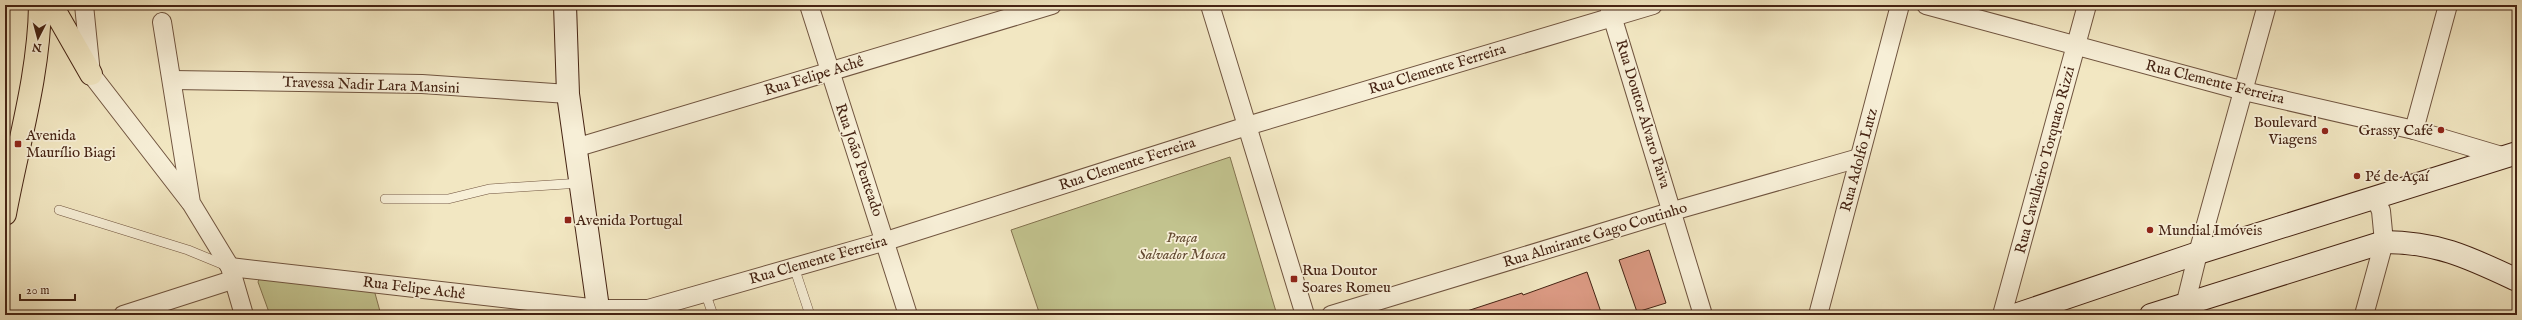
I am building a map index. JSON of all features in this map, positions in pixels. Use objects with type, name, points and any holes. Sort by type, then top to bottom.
[{"type":"main road","points":[[5,214],[18,144],[31,100],[40,5]]},
{"type":"main road","points":[[54,5],[91,74]]},
{"type":"main road","points":[[565,5],[568,94],[599,312]]},
{"type":"main road","points":[[2015,315],[2198,253],[2511,155]]},
{"type":"main road","points":[[2151,315],[2184,310],[2384,242],[2424,244],[2462,254],[2517,280]]},
{"type":"street","points":[[84,5],[91,74],[191,203],[231,273],[244,315]]},
{"type":"street","name":"Rua João Penteado","points":[[809,5],[829,72],[886,241],[908,315]]},
{"type":"street","name":"Rua Felipe Achê","points":[[575,148],[1052,5]]},
{"type":"street","points":[[1210,5],[1305,315]]},
{"type":"street","name":"Rua Clemente Ferreira","points":[[599,312],[648,309],[886,241],[1611,10],[1653,5]]},
{"type":"street","name":"Rua Adolfo Lutz","points":[[1818,315],[1900,5]]},
{"type":"street","name":"Rua Clemente Ferreira","points":[[1926,5],[2244,91],[2414,130],[2511,155]]},
{"type":"street","name":"Rua Cavalheiro Torquato Rizzi","points":[[2002,315],[2087,5]]},
{"type":"street","points":[[2184,310],[2198,253],[2244,91],[2266,5]]},
{"type":"street","points":[[2414,130],[2448,5]]},
{"type":"street","name":"Rua Doutor Alvaro Paiva","points":[[1611,10],[1673,211],[1703,315]]},
{"type":"street","points":[[162,22],[173,80],[191,203]]},
{"type":"street","name":"Travessa Nadir Lara Mansini","points":[[173,80],[422,84],[568,94]]},
{"type":"street","name":"Rua Almirante Gago Coutinho","points":[[1331,315],[1673,211],[1859,158]]},
{"type":"street","points":[[2364,315],[2384,242],[2381,211],[2375,197]]},
{"type":"street","name":"Rua Felipe Achê","points":[[123,315],[231,273],[599,312]]},
{"type":"lane","points":[[385,199],[448,199],[489,189],[581,183]]},
{"type":"lane","points":[[59,210],[188,250],[231,273]]},
{"type":"lane","points":[[794,267],[810,315]]},
{"type":"lane","points":[[705,292],[713,315]]},
{"type":"green space","name":"Praça Salvador Mosca","points":[[1230,157],[1277,315],[1040,315],[1011,230]]},
{"type":"green space","points":[[260,277],[373,286],[381,315],[270,315],[258,282]]},
{"type":"building","points":[[1649,250],[1666,303],[1637,312],[1619,260]]},
{"type":"building","points":[[1587,272],[1602,315],[1465,315],[1464,312],[1522,293],[1523,295]]},
{"type":"place","name":"Grassy Café","points":[[2441,130]]},
{"type":"place","name":"Boulevard Viagens","points":[[2325,131]]},
{"type":"place","name":"Avenida Maurílio Biagi","points":[[18,144]]},
{"type":"place","name":"Pé de Açaí","points":[[2357,176]]},
{"type":"place","name":"Avenida Portugal","points":[[568,220]]},
{"type":"place","name":"Mundial Imóveis","points":[[2150,230]]},
{"type":"place","name":"Rua Doutor Soares Romeu","points":[[1294,279]]}]
